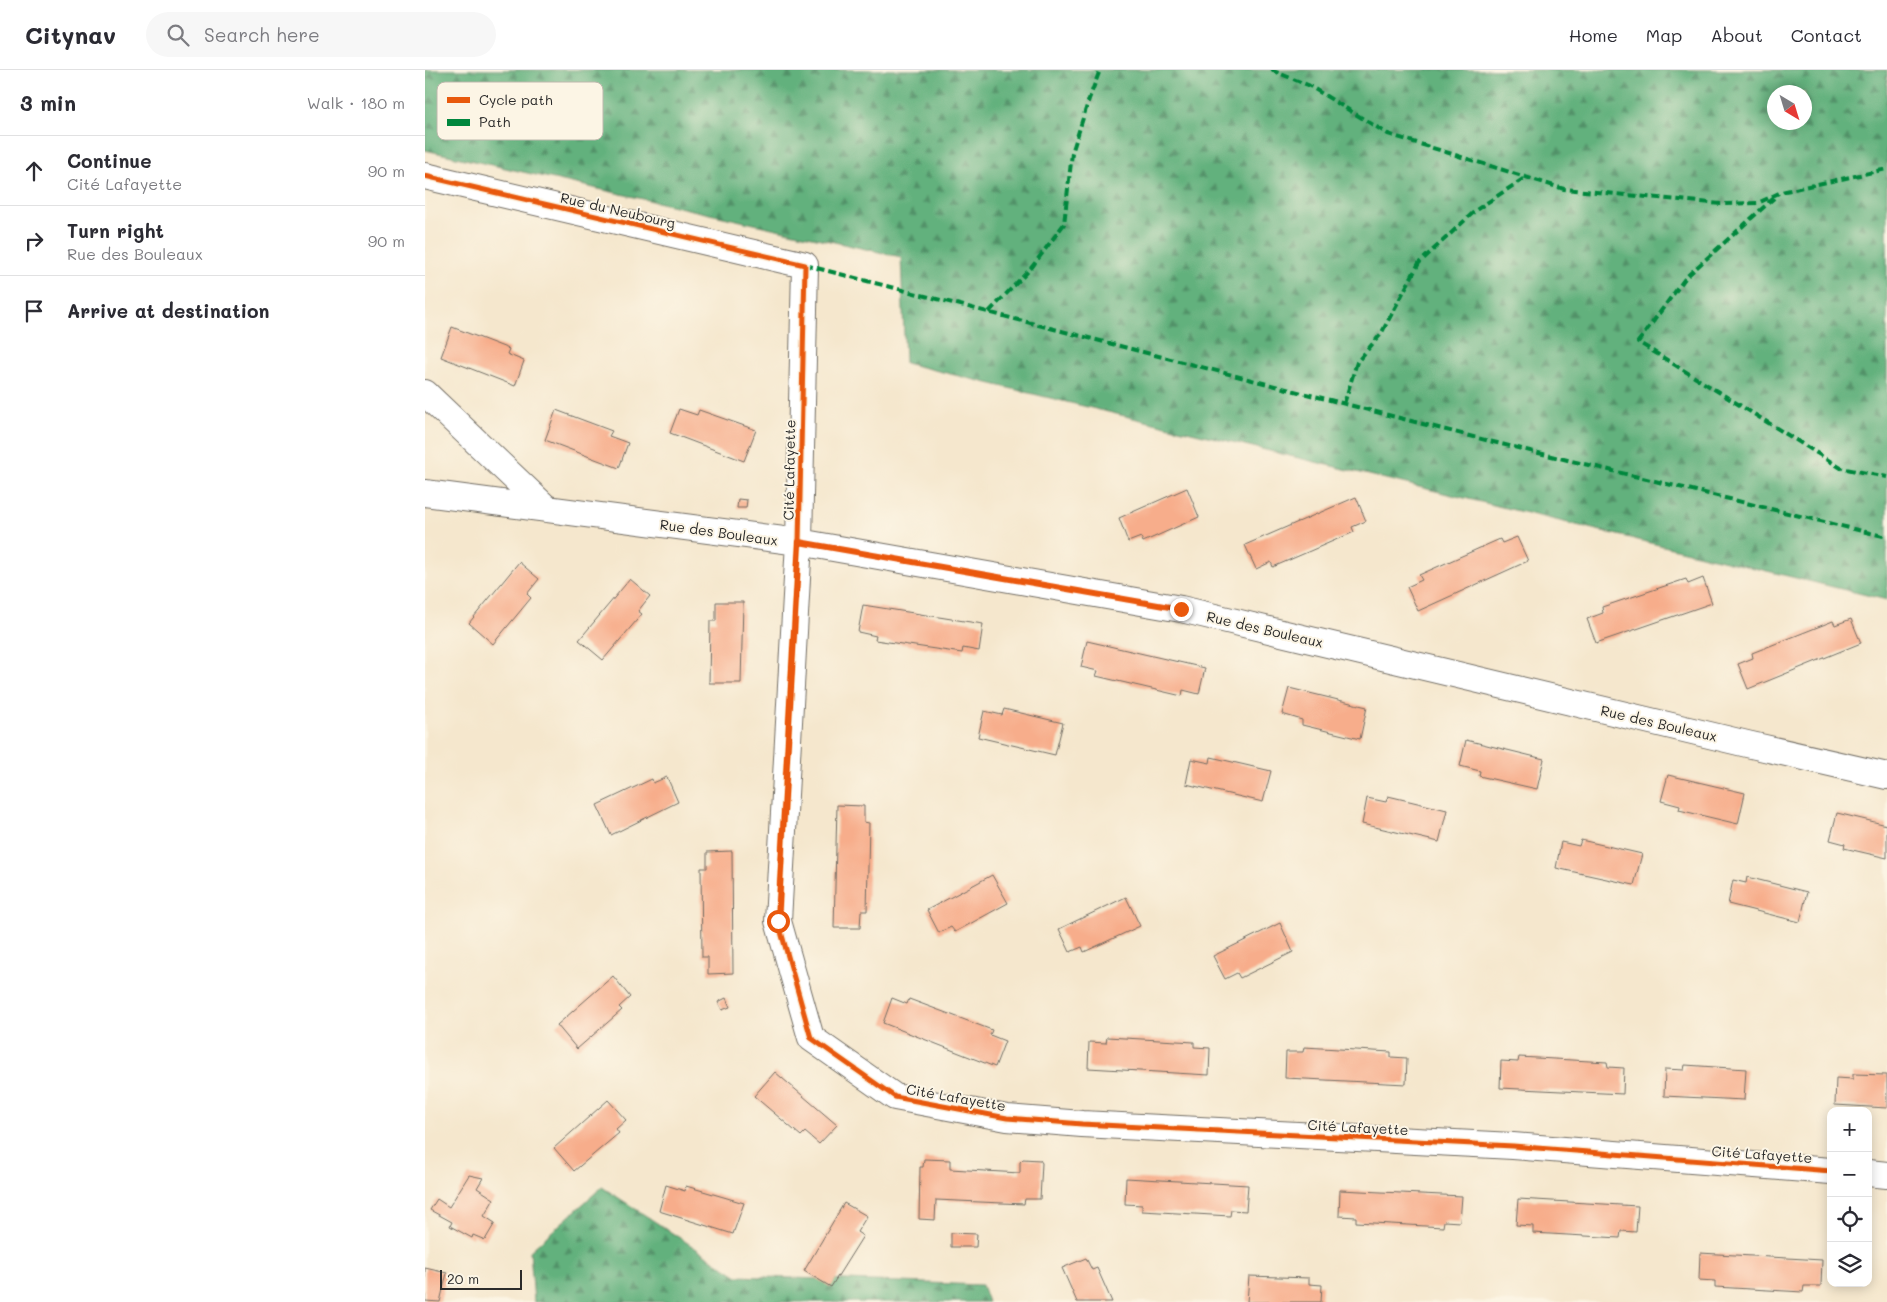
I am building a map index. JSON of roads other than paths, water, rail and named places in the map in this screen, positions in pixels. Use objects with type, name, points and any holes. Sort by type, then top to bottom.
[{"type":"street","name":"Rue du Neubourg","points":[[425,176],[805,265]]},
{"type":"street","name":"Cité Lafayette","points":[[805,265],[799,542],[778,921],[811,1038],[895,1097],[1007,1118],[1513,1146],[1827,1170]]},
{"type":"street","points":[[425,393],[547,509]]},
{"type":"street","name":"Rue des Bouleaux","points":[[425,493],[799,542],[1181,609],[1887,776]]},
{"type":"street","points":[[1872,1173],[1887,1175]]}]
